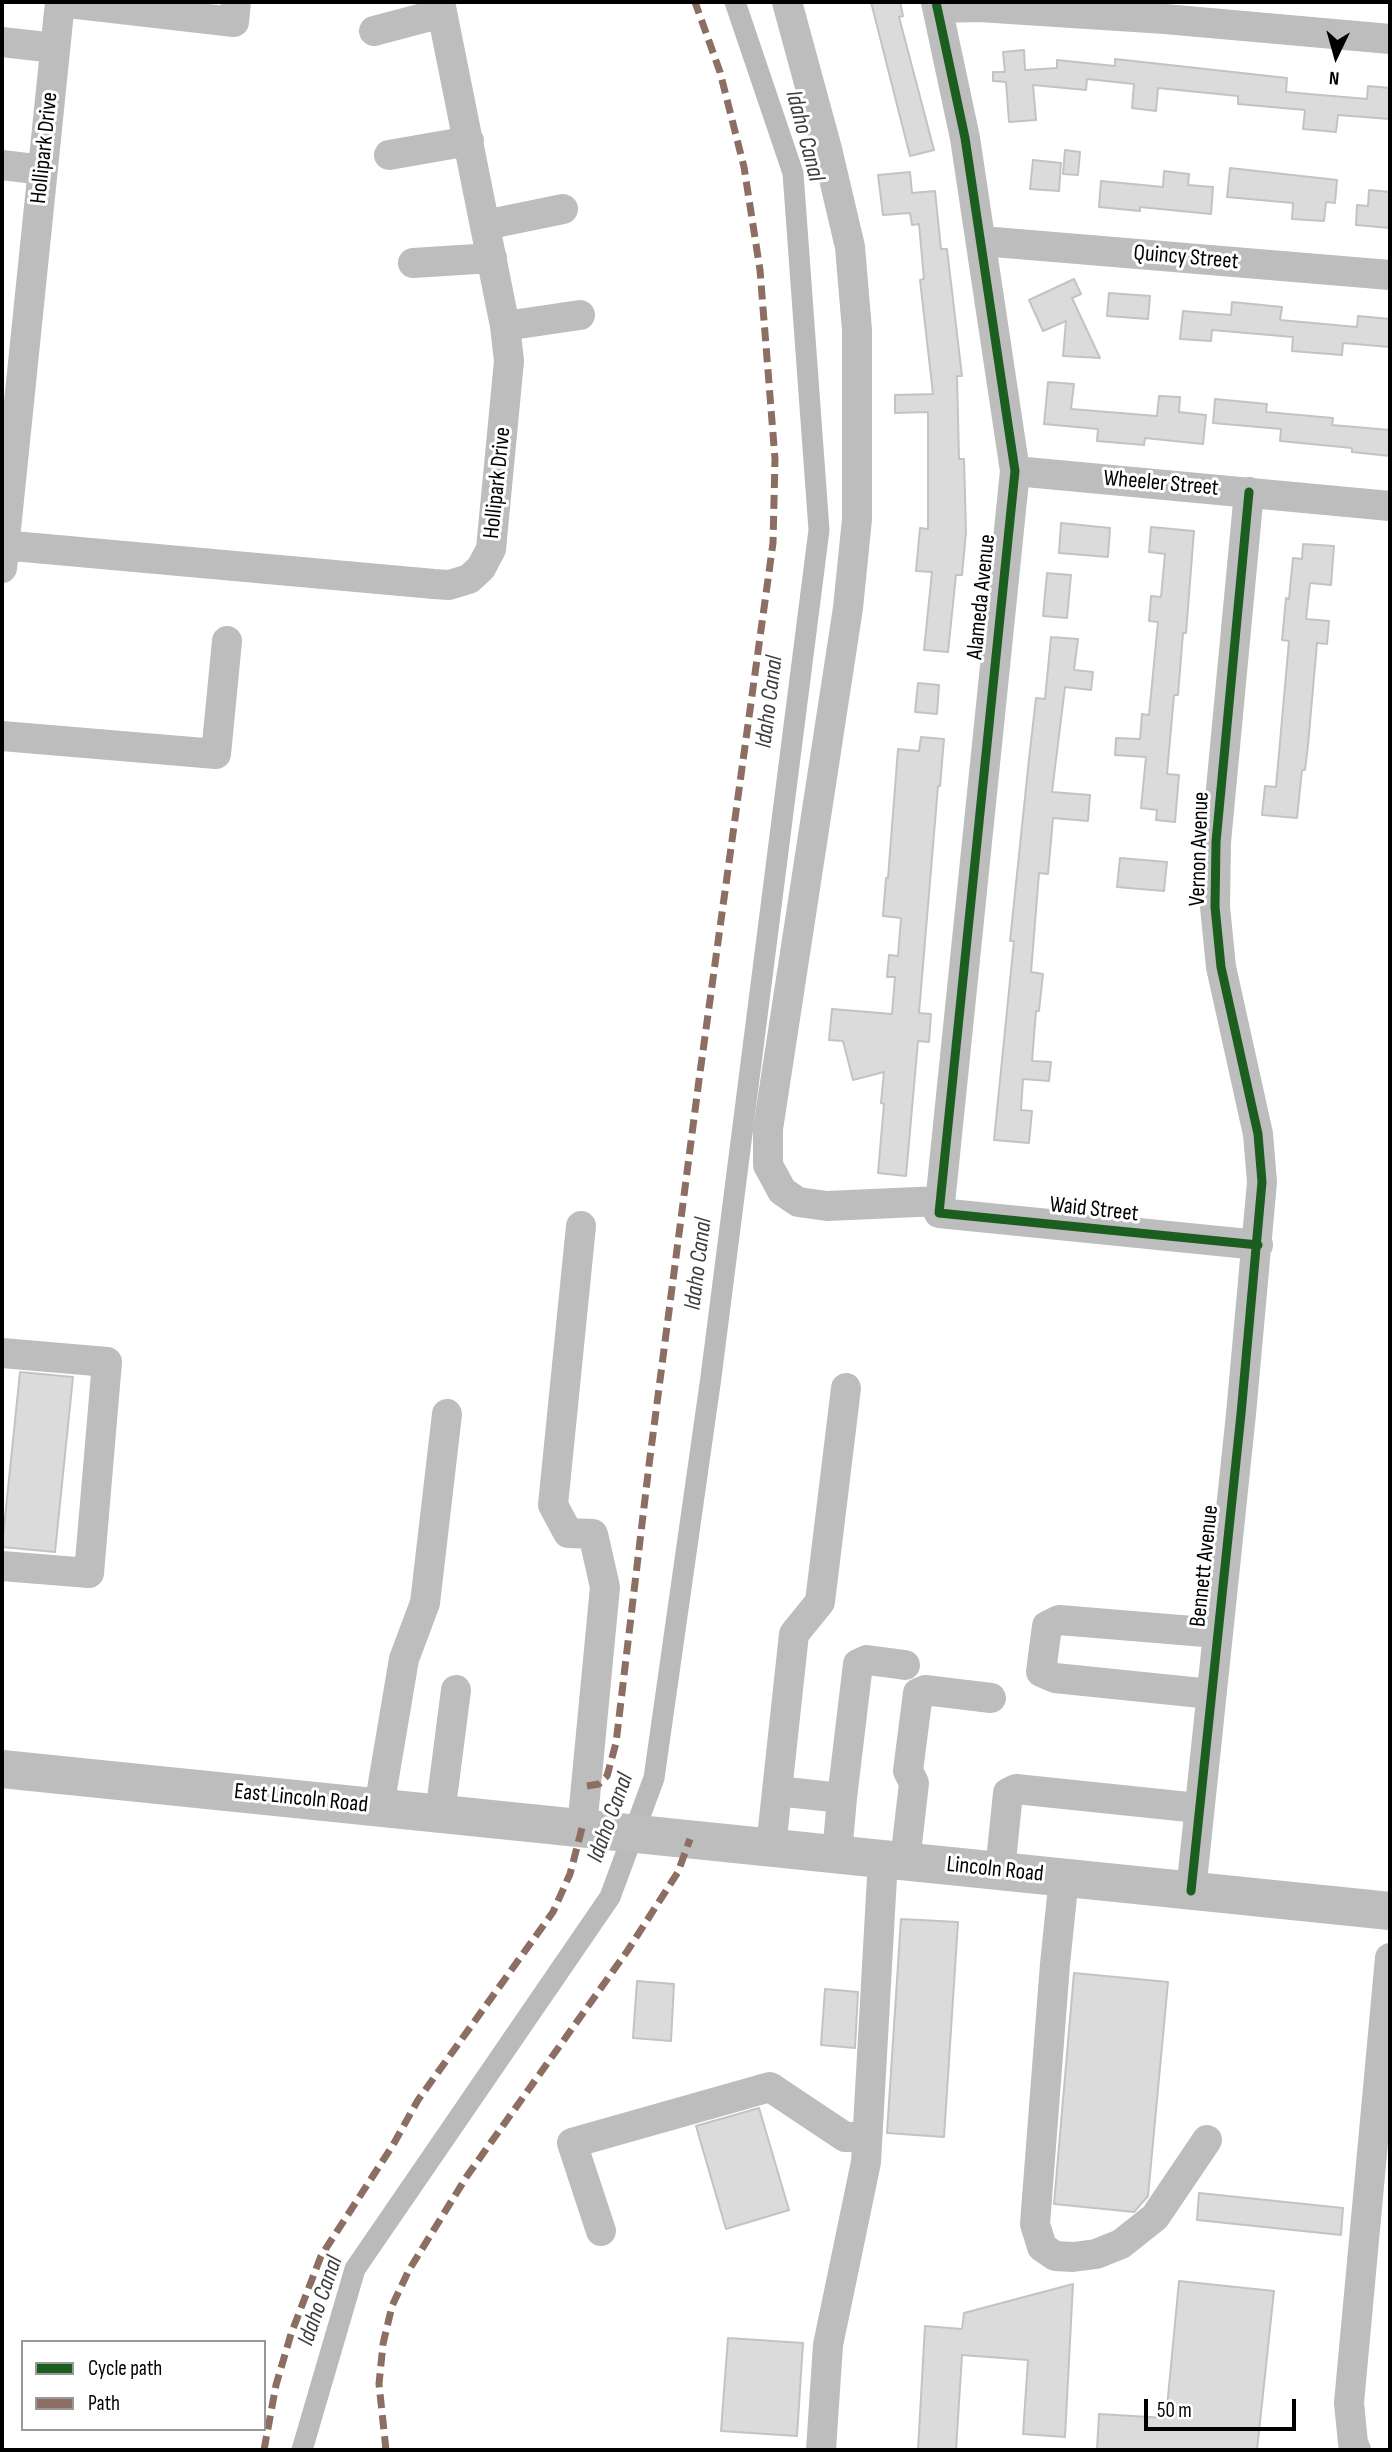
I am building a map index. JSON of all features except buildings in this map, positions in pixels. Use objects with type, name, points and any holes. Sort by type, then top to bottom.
[{"type":"main road","name":"East Lincoln Road","points":[[2,1769],[591,1829]]},
{"type":"main road","name":"Lincoln Road","points":[[591,1829],[1390,1911]]},
{"type":"street","points":[[60,2],[234,22],[236,2]]},
{"type":"street","name":"Hollipark Drive","points":[[60,2],[43,170],[11,391],[3,553],[449,585],[469,579],[481,568],[491,550],[509,361],[492,258],[441,8]]},
{"type":"street","points":[[787,2],[827,149],[850,247],[857,330],[857,519],[848,608],[768,1129],[768,1165],[782,1191],[799,1202],[827,1206],[940,1201]]},
{"type":"street","points":[[937,5],[1165,19],[1390,39]]},
{"type":"street","name":"Alameda Avenue","points":[[937,5],[965,138],[1015,471],[940,1201]]},
{"type":"street","points":[[374,31],[441,8]]},
{"type":"street","points":[[2,42],[55,48]]},
{"type":"street","points":[[389,155],[469,141]]},
{"type":"street","points":[[2,165],[43,170]]},
{"type":"street","points":[[485,225],[563,209]]},
{"type":"street","name":"Quincy Street","points":[[982,241],[1390,275]]},
{"type":"street","points":[[413,263],[492,258]]},
{"type":"street","points":[[505,326],[580,315]]},
{"type":"street","name":"Wheeler Street","points":[[1015,471],[1390,506]]},
{"type":"street","name":"Vernon Avenue","points":[[1249,492],[1216,842],[1215,907],[1221,967],[1258,1134],[1262,1182],[1258,1245]]},
{"type":"street","points":[[2,736],[216,754],[227,641]]},
{"type":"street","name":"Waid Street","points":[[940,1201],[939,1213],[1258,1245]]},
{"type":"street","points":[[582,1226],[553,1505],[568,1533],[593,1534],[605,1587],[591,1829]]},
{"type":"street","name":"Bennett Avenue","points":[[1191,1891],[1258,1245]]},
{"type":"street","points":[[2,1353],[107,1362],[89,1573],[2,1566]]},
{"type":"street","points":[[771,1847],[794,1634],[820,1602],[846,1388]]},
{"type":"street","points":[[379,1807],[404,1659],[425,1603],[447,1414]]},
{"type":"street","points":[[1211,1693],[1055,1678],[1041,1672],[1047,1626],[1059,1620],[1217,1633]]},
{"type":"street","points":[[837,1854],[858,1664],[867,1660],[905,1665]]},
{"type":"street","points":[[440,1814],[456,1690]]},
{"type":"street","points":[[821,2450],[828,2345],[866,2162],[894,1860],[914,1783],[908,1771],[918,1693],[925,1690],[991,1698]]},
{"type":"street","points":[[1000,1871],[1008,1793],[1016,1789],[1198,1808]]},
{"type":"street","points":[[777,1790],[842,1798]]},
{"type":"street","points":[[1064,1877],[1035,2224],[1042,2246],[1055,2256],[1073,2257],[1096,2254],[1121,2244],[1154,2217],[1207,2140]]},
{"type":"street","points":[[1356,2450],[1349,2403],[1390,1958]]},
{"type":"street","points":[[601,2231],[572,2143],[770,2087],[845,2137],[867,2137]]},
{"type":"waterway","name":"Idaho Canal","points":[[302,2450],[355,2269],[610,1897],[654,1778],[711,1377],[819,530],[793,173],[735,2]]},
{"type":"marked path","points":[[587,1786],[599,1784],[607,1776],[616,1743],[699,1080],[773,543],[775,459],[760,270],[744,167],[720,72],[695,2]]},
{"type":"marked path","points":[[264,2450],[276,2385],[291,2334],[321,2256],[393,2145],[418,2100],[553,1912],[570,1874],[582,1828]]},
{"type":"marked path","points":[[386,2450],[379,2384],[383,2344],[392,2306],[409,2270],[467,2176],[628,1950],[678,1872],[690,1839]]},
{"type":"cycle path","points":[[936,2],[965,138],[1015,471],[939,1213],[1258,1245]]},
{"type":"cycle path","points":[[1191,1891],[1241,1414],[1262,1182],[1258,1134],[1221,967],[1215,907],[1216,842],[1249,492]]}]
